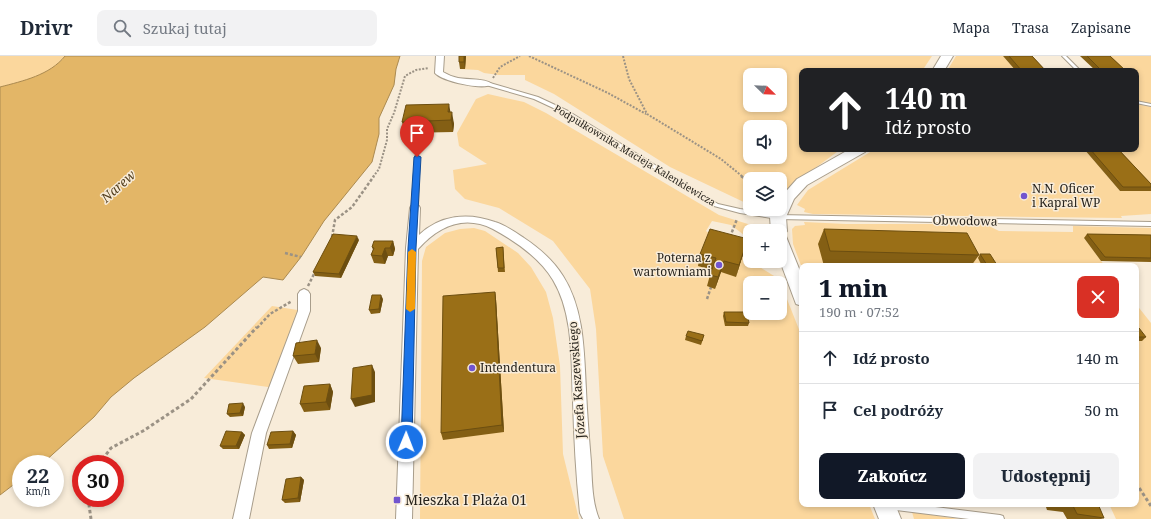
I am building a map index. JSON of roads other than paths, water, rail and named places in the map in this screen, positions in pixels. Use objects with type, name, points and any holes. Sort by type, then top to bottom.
[{"type":"street","name":"Podpułkownika Macieja Kalenkiewicza","points":[[440,56],[438,67],[439,73],[446,78],[458,81],[488,84]]},
{"type":"street","points":[[940,68],[947,56]]},
{"type":"street","points":[[779,224],[788,197],[802,182],[855,152]]},
{"type":"street","points":[[404,519],[412,248],[415,208]]},
{"type":"street","name":"Józefa Kaszewskiego","points":[[412,248],[430,231],[444,224],[468,220],[480,220],[495,225],[516,238],[540,256],[558,278],[571,307],[577,354],[583,471],[588,513],[591,519]]},
{"type":"street","points":[[787,257],[799,291]]},
{"type":"street","points":[[241,519],[259,433],[304,312],[304,294]]},
{"type":"street","points":[[885,507],[890,519]]},
{"type":"lane","points":[[1064,56],[1076,68]]},
{"type":"lane","name":"Podpułkownika Macieja Kalenkiewicza","points":[[488,84],[536,98],[560,110],[591,127],[716,205],[779,224]]},
{"type":"lane","points":[[1139,103],[1151,105]]},
{"type":"lane","points":[[415,208],[417,157]]},
{"type":"lane","name":"Obwodowa","points":[[787,224],[1151,224]]},
{"type":"lane","points":[[907,507],[1000,519]]},
{"type":"water","name":"Narew","points":[[65,56],[400,56],[396,69],[394,85],[379,118],[379,134],[372,162],[324,221],[301,257],[283,280],[263,277],[205,327],[134,378],[111,397],[94,417],[52,455],[12,455],[12,486],[0,495],[0,87],[27,80],[44,73],[59,63]]},
{"type":"place","name":"N.N. Oficer i Kapral WP","points":[[1024,196]]},
{"type":"place","name":"Poterna z wartowniami","points":[[719,265]]},
{"type":"place","name":"Intendentura","points":[[472,368]]},
{"type":"place","name":"Mieszka I Plaża 01","points":[[397,500]]}]
